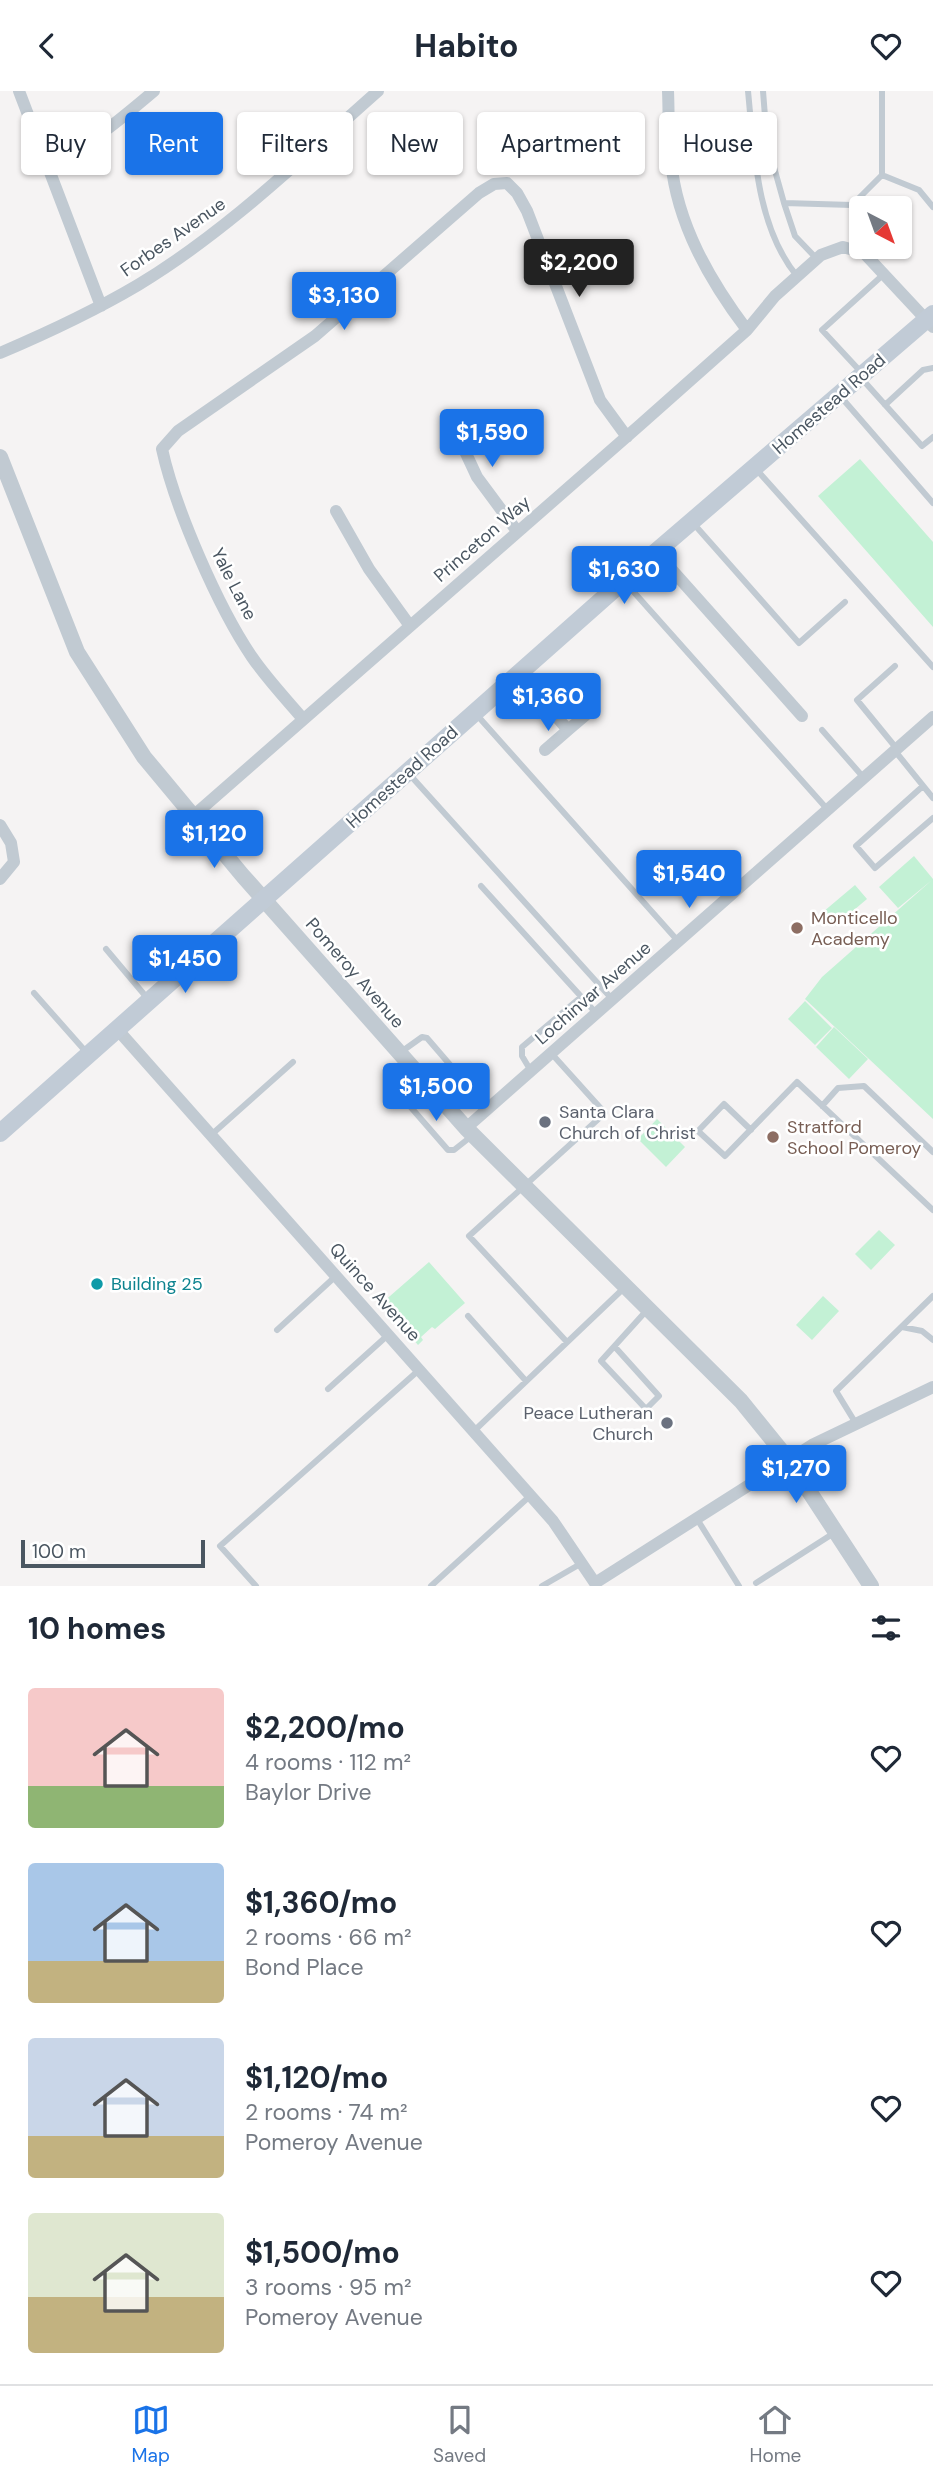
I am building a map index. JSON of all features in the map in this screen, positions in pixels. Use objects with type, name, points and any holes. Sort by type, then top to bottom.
[{"type":"main road","name":"Homestead Road","points":[[0,1133],[656,552],[931,320]]},
{"type":"street","points":[[19,91],[27,112]]},
{"type":"street","points":[[111,128],[154,91]]},
{"type":"street","name":"Forbes Avenue","points":[[0,353],[101,306],[148,278],[228,222],[378,91]]},
{"type":"street","points":[[668,91],[671,162],[688,227],[719,292],[747,330]]},
{"type":"street","points":[[52,175],[101,306]]},
{"type":"street","name":"Yale Lane","points":[[303,719],[251,656],[198,553],[167,471],[162,449],[177,431],[315,336],[479,193],[494,184],[507,183],[517,193],[527,211],[600,400],[627,437]]},
{"type":"street","points":[[819,257],[843,247],[864,253],[931,320]]},
{"type":"street","name":"Princeton Way","points":[[192,817],[747,330],[775,296],[819,257]]},
{"type":"street","points":[[449,417],[477,477],[517,531]]},
{"type":"street","name":"Pomeroy Avenue","points":[[0,457],[77,652],[144,757],[263,899],[469,1132],[741,1401],[788,1459],[871,1586]]},
{"type":"street","points":[[336,511],[369,569],[410,626]]},
{"type":"street","points":[[656,552],[802,716]]},
{"type":"street","points":[[519,674],[568,730]]},
{"type":"street","points":[[545,750],[588,713]]},
{"type":"street","name":"Lochinvar Avenue","points":[[469,1132],[551,1053],[933,717]]},
{"type":"street","points":[[0,825],[11,843],[14,862],[0,879]]},
{"type":"street","name":"Quince Avenue","points":[[117,1029],[531,1495],[596,1585]]},
{"type":"street","points":[[596,1585],[788,1459],[855,1422],[933,1387]]},
{"type":"lane","points":[[748,91],[763,201],[783,259],[797,276]]},
{"type":"lane","points":[[763,91],[767,142],[784,203],[796,236],[819,257]]},
{"type":"lane","points":[[784,203],[852,205],[882,175],[882,91]]},
{"type":"lane","points":[[882,175],[919,190],[933,207]]},
{"type":"lane","points":[[884,274],[822,330],[922,446],[933,437]]},
{"type":"lane","points":[[885,405],[923,370],[933,368]]},
{"type":"lane","points":[[839,395],[933,503]]},
{"type":"lane","points":[[754,468],[933,667]]},
{"type":"lane","points":[[691,522],[799,643],[845,602]]},
{"type":"lane","points":[[624,581],[828,810]]},
{"type":"lane","points":[[895,666],[857,700],[933,798]]},
{"type":"lane","points":[[475,712],[678,941]]},
{"type":"lane","points":[[822,730],[864,778]]},
{"type":"lane","points":[[408,772],[612,999]]},
{"type":"lane","points":[[923,786],[856,846],[875,868],[933,818]]},
{"type":"lane","points":[[481,887],[596,1013]]},
{"type":"lane","points":[[106,949],[149,1000]]},
{"type":"lane","points":[[34,993],[89,1054]]},
{"type":"lane","points":[[531,1071],[522,1056],[522,1047],[581,996]]},
{"type":"lane","points":[[399,1053],[422,1037],[427,1038],[464,1081],[443,1102]]},
{"type":"lane","points":[[551,1053],[605,1113],[469,1236],[567,1342]]},
{"type":"lane","points":[[211,1135],[293,1062]]},
{"type":"lane","points":[[424,1081],[408,1096],[408,1104],[448,1150],[454,1150],[469,1132]]},
{"type":"lane","points":[[751,1130],[724,1104],[698,1131],[726,1156],[751,1130],[797,1082],[933,1210]]},
{"type":"lane","points":[[821,1106],[838,1088],[864,1086],[933,1152]]},
{"type":"lane","points":[[277,1330],[337,1275]]},
{"type":"lane","points":[[474,1431],[626,1286]]},
{"type":"lane","points":[[855,1422],[836,1391],[933,1296]]},
{"type":"lane","points":[[615,1347],[659,1396],[646,1409],[601,1361],[648,1309]]},
{"type":"lane","points":[[468,1315],[526,1381]]},
{"type":"lane","points":[[902,1327],[922,1331],[933,1340]]},
{"type":"lane","points":[[328,1389],[390,1334]]},
{"type":"lane","points":[[256,1586],[220,1546],[421,1369]]},
{"type":"lane","points":[[431,1586],[531,1495]]},
{"type":"lane","points":[[697,1519],[739,1586]]},
{"type":"lane","points":[[756,1583],[835,1532]]},
{"type":"lane","points":[[542,1586],[582,1563]]},
{"type":"green space","points":[[860,459],[933,542],[933,627],[818,496]]},
{"type":"green space","points":[[914,856],[933,879],[933,1119],[805,999],[822,977],[932,880],[898,908],[879,887]]},
{"type":"green space","points":[[855,885],[867,899],[835,926],[823,912]]},
{"type":"green space","points":[[805,1001],[832,1028],[815,1045],[788,1019]]},
{"type":"green space","points":[[834,1027],[868,1059],[849,1079],[816,1047]]},
{"type":"green space","points":[[657,1119],[685,1147],[666,1167],[638,1139]]},
{"type":"green space","points":[[879,1230],[895,1245],[871,1270],[855,1254]]},
{"type":"green space","points":[[429,1262],[465,1303],[435,1329],[432,1327],[421,1337],[423,1340],[418,1345],[382,1303]]},
{"type":"green space","points":[[823,1296],[839,1311],[812,1340],[796,1325]]},
{"type":"place","name":"Monticello Academy","points":[[797,928]]},
{"type":"place","name":"Santa Clara Church of Christ","points":[[545,1122]]},
{"type":"place","name":"Stratford School Pomeroy","points":[[773,1137]]},
{"type":"place","name":"Building 25","points":[[97,1284]]},
{"type":"place","name":"Peace Lutheran Church","points":[[667,1423]]}]
